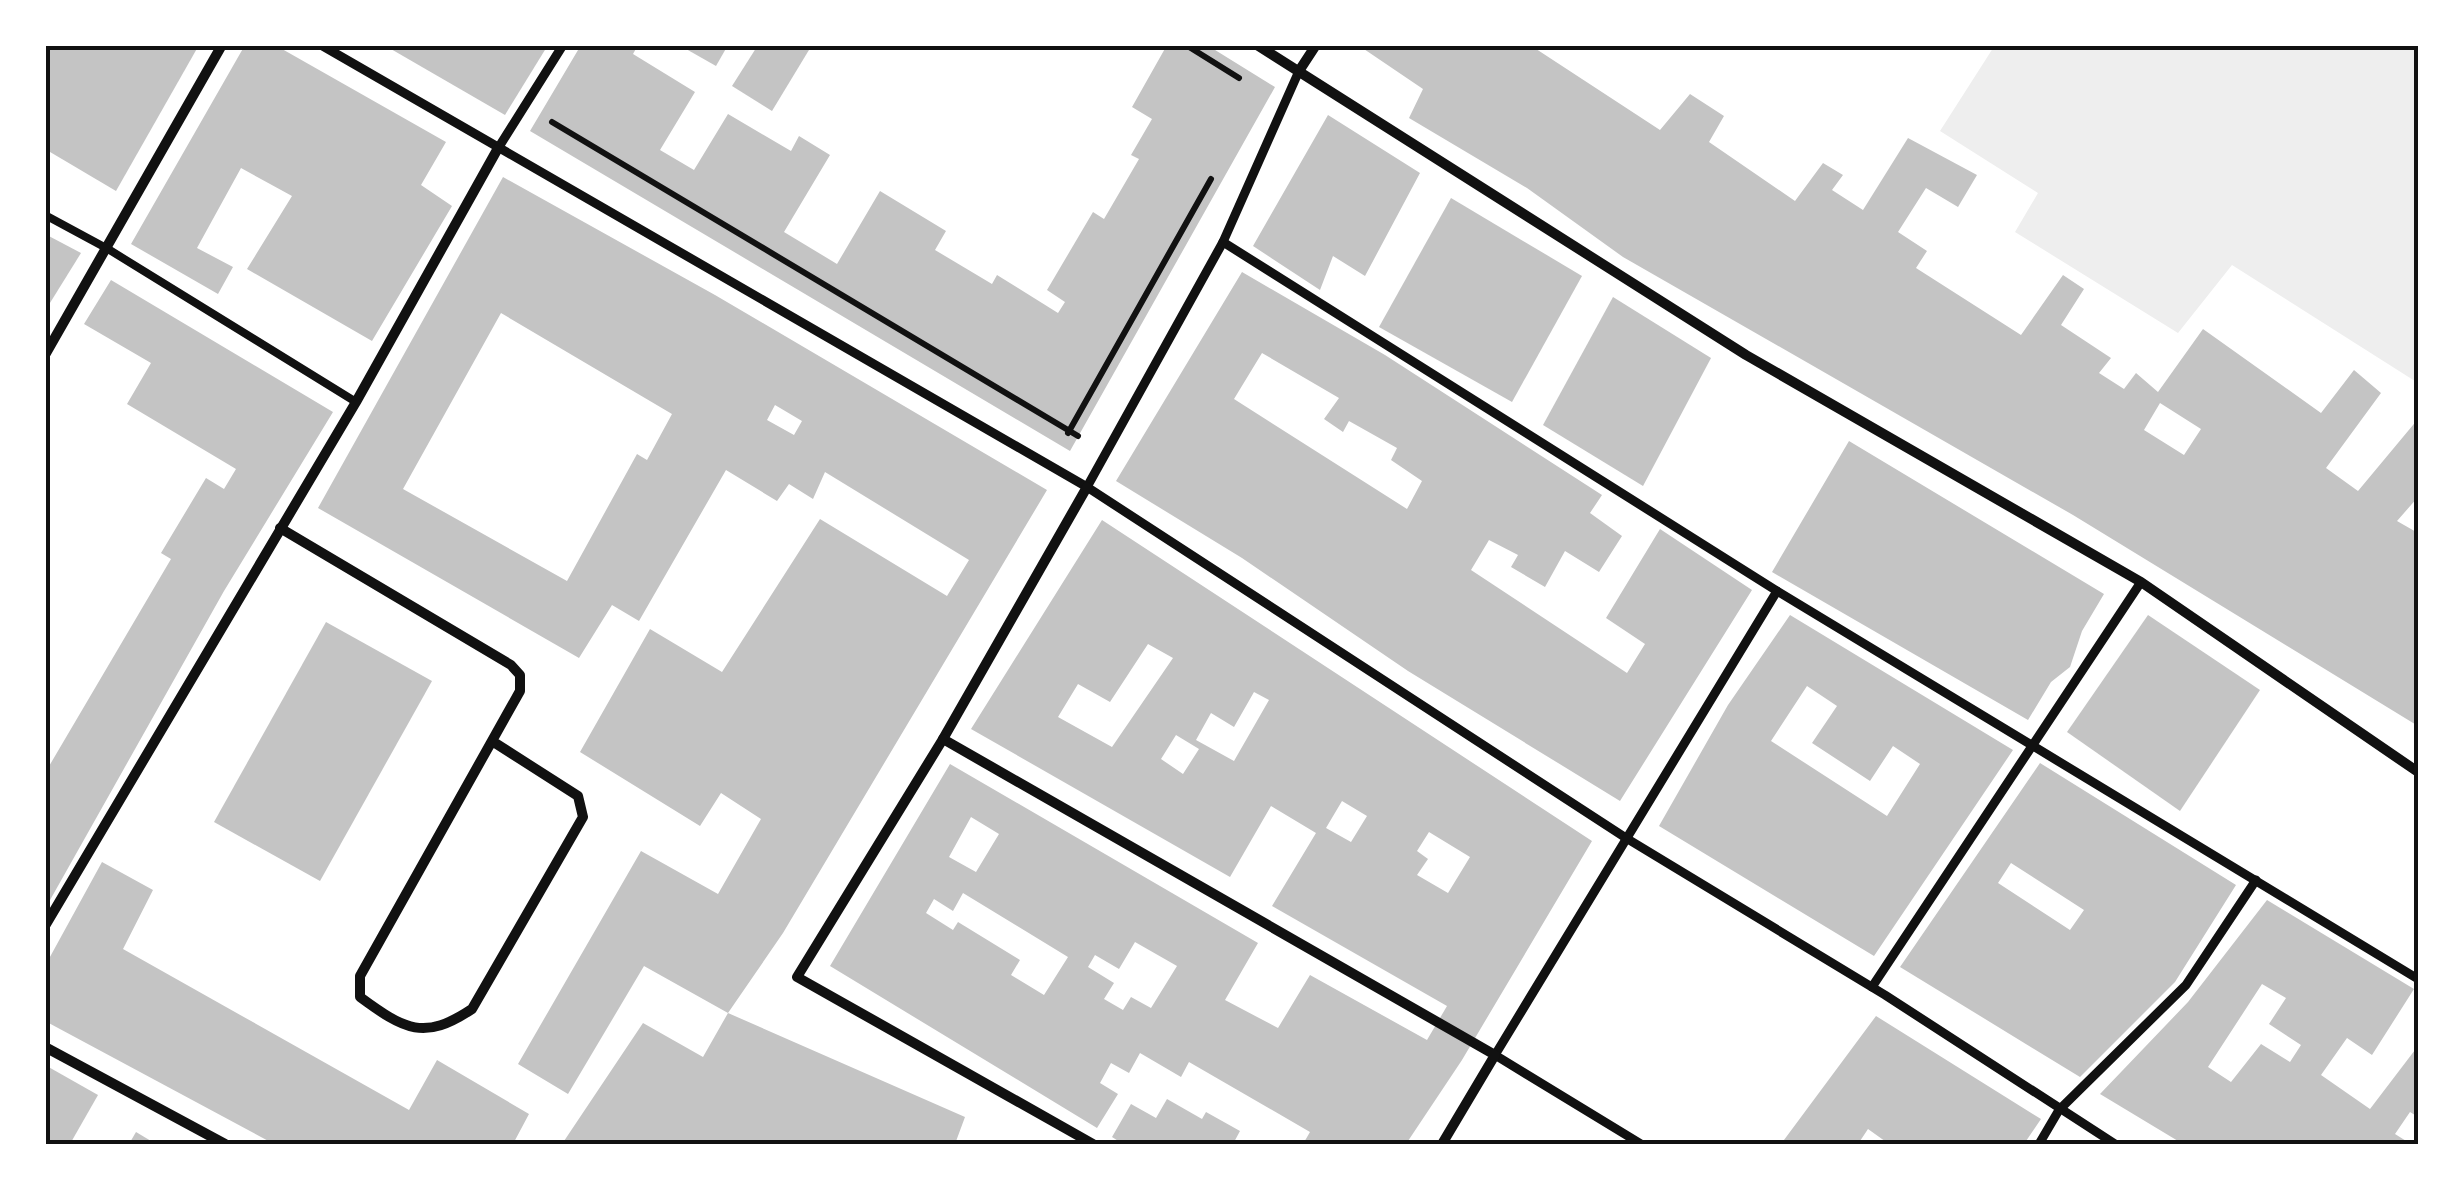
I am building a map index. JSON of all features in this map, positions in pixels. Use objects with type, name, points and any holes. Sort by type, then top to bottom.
[{"type":"street","points":[[45,355],[222,45]]},
{"type":"street","points":[[322,45],[497,150],[1087,488],[1626,838],[1872,986],[2115,1144]]},
{"type":"street","points":[[45,926],[356,402],[497,150],[563,45]]},
{"type":"street","points":[[1257,45],[1746,355],[2140,582],[2418,772]]},
{"type":"street","points":[[1093,1144],[797,978],[943,739],[1087,488],[1223,242],[1299,71],[1316,45]]},
{"type":"street","points":[[1223,242],[1777,591],[2418,979]]},
{"type":"street","points":[[280,528],[511,665],[520,675],[520,691],[360,976],[360,996],[413,1028],[443,1028],[472,1010],[583,818],[578,796],[492,741]]},
{"type":"street","points":[[1872,986],[2140,582]]},
{"type":"street","points":[[1442,1144],[1777,591]]},
{"type":"street","points":[[943,739],[1495,1055],[1641,1144]]},
{"type":"street","points":[[2038,1144],[2059,1110],[2186,985],[2256,880]]},
{"type":"street","points":[[45,1047],[225,1144]]},
{"type":"lane","points":[[45,216],[108,249],[356,402]]},
{"type":"path","points":[[1186,45],[1253,87]]},
{"type":"path","points":[[540,114],[1079,436]]},
{"type":"path","points":[[1061,446],[1217,168]]},
{"type":"shaded area","points":[[1995,45],[2418,45],[2418,383],[2232,265],[2178,333],[2015,232],[2038,193],[1940,131]]},
{"type":"building","points":[[45,45],[199,45],[116,191],[45,149]]},
{"type":"building","points":[[245,45],[275,45],[446,142],[421,185],[452,206],[372,341],[247,269],[292,196],[241,168],[197,248],[233,267],[218,294],[131,244]]},
{"type":"building","points":[[384,45],[548,45],[505,115]]},
{"type":"building","points":[[581,45],[638,45],[633,54],[695,92],[660,150],[694,170],[728,114],[791,151],[799,136],[830,155],[784,232],[837,264],[880,191],[946,231],[935,250],[992,284],[997,275],[1058,313],[1065,302],[1047,290],[1093,212],[1104,219],[1139,159],[1131,155],[1152,119],[1132,107],[1167,45],[1207,45],[1275,87],[1070,451],[530,131]]},
{"type":"building","points":[[679,45],[728,45],[716,66]]},
{"type":"building","points":[[758,45],[812,45],[772,111],[732,86]]},
{"type":"building","points":[[1358,45],[1530,45],[1660,130],[1690,94],[1724,116],[1709,142],[1795,201],[1823,163],[1843,175],[1832,190],[1863,210],[1908,138],[1977,175],[1958,207],[1926,188],[1898,232],[1927,251],[1916,268],[2021,335],[2063,275],[2084,289],[2061,325],[2111,358],[2099,373],[2124,389],[2136,373],[2158,392],[2203,329],[2321,413],[2354,370],[2381,393],[2326,468],[2358,491],[2418,419],[2418,497],[2397,521],[2418,533],[2418,726],[2073,515],[1623,257],[1527,188],[1409,118],[1423,89]],"holes":[[[2160,403],[2201,429],[2184,455],[2144,430]]]},
{"type":"building","points":[[1328,115],[1420,173],[1365,276],[1333,256],[1320,290],[1253,246]]},
{"type":"building","points":[[503,177],[715,295],[1047,490],[783,933],[728,1013],[644,966],[568,1094],[518,1064],[641,851],[718,894],[761,819],[721,793],[700,826],[580,752],[650,629],[722,672],[820,519],[947,596],[969,560],[825,472],[813,499],[789,484],[777,501],[726,470],[639,621],[612,605],[579,658],[318,508]],"holes":[[[501,313],[672,414],[647,460],[637,454],[567,581],[403,489]],[[775,405],[802,421],[794,435],[767,420]]]},
{"type":"building","points":[[1451,198],[1582,276],[1512,402],[1379,327]]},
{"type":"building","points":[[45,234],[81,253],[45,311]]},
{"type":"building","points":[[1242,272],[1385,355],[1602,495],[1590,513],[1622,536],[1599,572],[1565,551],[1545,587],[1511,567],[1518,555],[1489,540],[1471,570],[1627,673],[1645,644],[1606,618],[1660,529],[1752,590],[1620,801],[1408,671],[1242,558],[1116,481]],"holes":[[[1262,353],[1339,398],[1324,419],[1343,432],[1349,421],[1397,448],[1391,460],[1422,481],[1407,509],[1234,399]]]},
{"type":"building","points":[[111,280],[333,412],[224,591],[45,909],[45,773],[171,559],[161,553],[206,478],[224,489],[236,469],[127,404],[151,363],[84,324]]},
{"type":"building","points":[[1613,297],[1711,358],[1643,486],[1543,425]]},
{"type":"building","points":[[1849,441],[2104,594],[2082,631],[2070,667],[2051,682],[2028,720],[1772,572]]},
{"type":"building","points":[[1102,520],[1592,841],[1462,1060],[1406,1144],[1303,1144],[1310,1132],[1189,1062],[1181,1077],[1140,1053],[1129,1073],[1111,1063],[1100,1083],[1118,1094],[1097,1128],[830,966],[950,764],[1258,943],[1225,1000],[1278,1028],[1310,975],[1427,1040],[1447,1006],[1272,906],[1316,833],[1271,806],[1230,877],[971,729]],"holes":[[[1148,644],[1173,658],[1112,747],[1058,717],[1078,684],[1110,702]],[[1254,692],[1269,700],[1234,761],[1196,740],[1211,713],[1234,727]],[[1176,735],[1199,749],[1183,774],[1161,759]],[[1342,801],[1367,816],[1351,842],[1326,828]],[[971,817],[999,834],[976,872],[949,857]],[[1429,832],[1470,857],[1448,893],[1417,875],[1428,859],[1417,851]],[[963,893],[1068,957],[1044,995],[1011,975],[1020,960],[958,922],[953,930],[926,913],[934,899],[953,911]],[[1135,942],[1177,966],[1151,1008],[1131,997],[1123,1010],[1104,999],[1114,983],[1088,967],[1095,955],[1119,969]]]},
{"type":"building","points":[[1790,615],[2013,750],[1874,956],[1659,826],[1728,705]],"holes":[[[1807,686],[1837,706],[1812,743],[1870,781],[1893,746],[1920,764],[1887,816],[1771,741]]]},
{"type":"building","points":[[2148,615],[2260,690],[2180,811],[2067,732]]},
{"type":"building","points":[[326,622],[432,681],[320,881],[214,822]]},
{"type":"building","points":[[2040,763],[2236,885],[2175,982],[2080,1077],[1900,967]],"holes":[[[2011,863],[2084,910],[2070,930],[1998,883]]]},
{"type":"building","points":[[102,862],[153,890],[123,949],[409,1110],[437,1060],[529,1114],[513,1144],[274,1144],[45,1021],[45,966]]},
{"type":"building","points":[[2267,900],[2414,989],[2372,1055],[2347,1038],[2321,1075],[2370,1109],[2418,1046],[2418,1117],[2410,1112],[2395,1134],[2411,1144],[2183,1144],[2100,1094],[2188,1002]],"holes":[[[2262,984],[2286,998],[2269,1024],[2301,1045],[2290,1062],[2261,1044],[2231,1082],[2208,1067]]]},
{"type":"building","points":[[728,1013],[965,1117],[955,1144],[562,1144],[643,1023],[703,1057]]},
{"type":"building","points":[[1876,1016],[2041,1119],[2024,1144],[1889,1144],[1868,1129],[1858,1144],[1781,1144]]},
{"type":"building","points":[[45,1065],[98,1095],[70,1144],[45,1144]]},
{"type":"building","points":[[1167,1099],[1202,1119],[1206,1112],[1240,1131],[1233,1144],[1123,1144],[1112,1137],[1131,1104],[1156,1118]]},
{"type":"building","points":[[136,1132],[156,1144],[129,1144]]}]
